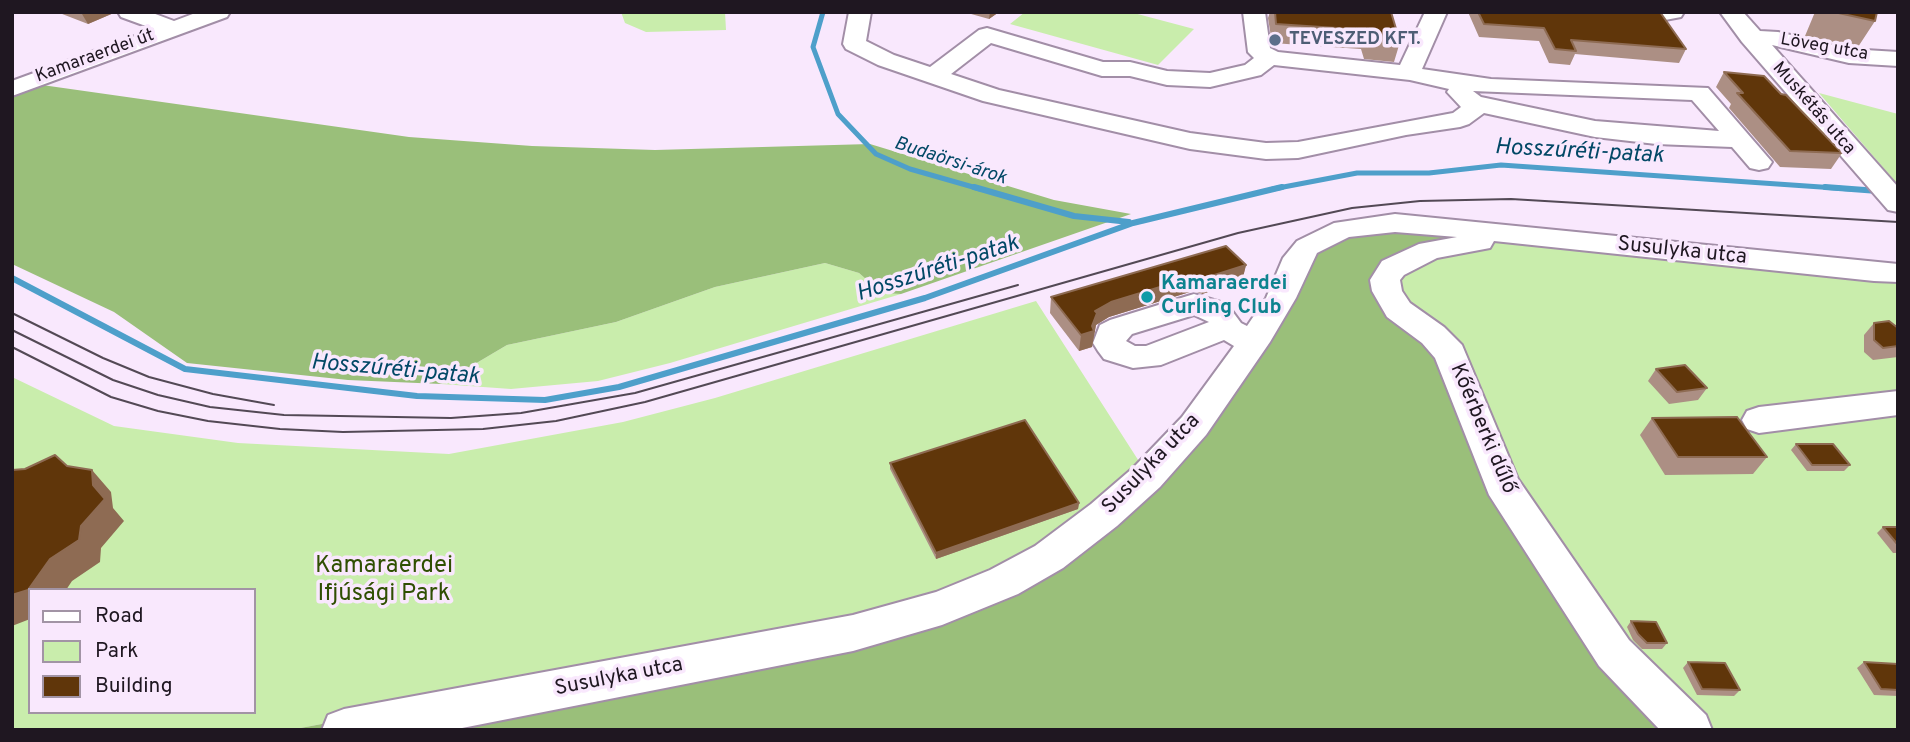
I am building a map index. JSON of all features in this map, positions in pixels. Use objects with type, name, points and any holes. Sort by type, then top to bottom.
[{"type":"street","points":[[129,12],[169,21]]},
{"type":"street","name":"Kamaraerdei út","points":[[12,89],[169,21],[219,12]]},
{"type":"street","points":[[860,12],[854,44],[886,60],[992,96],[1189,141],[1266,151],[1298,150],[1406,127],[1460,119],[1473,110],[1473,103]]},
{"type":"street","points":[[1254,12],[1259,52],[1269,57],[1411,67],[1431,65],[1589,72],[1642,71],[1687,78],[1759,162]]},
{"type":"street","points":[[1411,67],[1436,12]]},
{"type":"street","points":[[1563,12],[1644,17],[1673,12]]},
{"type":"street","name":"Muskétás utca","points":[[1731,12],[1898,204]]},
{"type":"street","points":[[1766,12],[1793,43]]},
{"type":"street","points":[[933,76],[987,35],[1102,69],[1130,69],[1167,78],[1210,80],[1254,70],[1269,57]]},
{"type":"street","name":"Löveg utca","points":[[1750,37],[1793,43],[1849,56],[1898,59]]},
{"type":"street","points":[[12,75],[92,46]]},
{"type":"street","points":[[1411,67],[1444,81],[1473,103],[1595,129],[1656,136],[1740,140]]},
{"type":"street","points":[[1444,81],[1491,86],[1719,79]]},
{"type":"street","name":"Susulyka utca","points":[[344,730],[853,633],[942,608],[1004,582],[1049,557],[1104,515],[1147,477],[1194,426],[1239,335],[1280,298],[1298,258],[1307,247],[1321,238],[1344,229],[1395,223],[1874,272],[1898,272]]},
{"type":"street","name":"Kőérberki dűlő","points":[[1516,234],[1429,250],[1393,268],[1385,280],[1387,291],[1398,310],[1433,335],[1450,353],[1503,485],[1614,653],[1690,730]]},
{"type":"street","points":[[1759,420],[1898,403]]},
{"type":"green space","points":[[621,12],[725,12],[726,30],[646,32],[625,23]]},
{"type":"green space","points":[[1025,12],[1130,12],[1194,29],[1158,65],[1010,24]]},
{"type":"green space","points":[[35,84],[409,137],[532,146],[655,150],[870,144],[1054,200],[1131,214],[901,294],[882,293],[859,273],[825,263],[715,287],[616,322],[507,345],[441,384],[348,380],[187,363],[114,312],[12,264],[12,95]]},
{"type":"green space","points":[[1819,93],[1898,114],[1898,185]]},
{"type":"green space","points":[[1366,229],[1504,237],[1393,268],[1412,322],[1690,730],[290,730],[872,620],[1042,551],[1184,423],[1311,255]]},
{"type":"green space","points":[[1504,237],[1898,273],[1898,730],[1690,730],[1614,653],[1412,322],[1393,268]]},
{"type":"green space","points":[[825,263],[859,273],[882,293],[901,294],[670,363],[598,381],[511,389],[441,384],[507,345],[616,322],[715,287]]},
{"type":"green space","name":"Kamaraerdei Ifjúsági Park","points":[[1036,301],[1142,466],[1041,551],[872,620],[290,730],[12,730],[12,377],[114,426],[238,443],[449,454],[623,422],[715,398]]},
{"type":"building","points":[[1275,12],[1391,12],[1400,42],[1370,38],[1367,30],[1276,24]]},
{"type":"building","points":[[1478,12],[1660,12],[1686,49],[1571,40],[1576,51],[1555,49],[1544,28],[1484,24]]},
{"type":"building","points":[[1834,12],[1877,12],[1875,21]]},
{"type":"building","points":[[1724,72],[1764,76],[1842,153],[1790,151],[1737,93],[1743,93]]},
{"type":"building","points":[[1226,246],[1246,265],[1205,278],[1196,276],[1111,302],[1095,311],[1097,313],[1092,326],[1094,331],[1081,335],[1051,297]]},
{"type":"building","points":[[1889,321],[1898,328],[1898,346],[1883,348],[1874,340],[1874,323]]},
{"type":"building","points":[[1685,365],[1707,388],[1677,392],[1656,369]]},
{"type":"building","points":[[1737,417],[1767,457],[1678,457],[1652,418]]},
{"type":"building","points":[[1025,420],[1079,503],[936,553],[890,463]]},
{"type":"building","points":[[1796,444],[1833,444],[1850,465],[1812,465]]},
{"type":"building","points":[[55,455],[67,466],[92,470],[93,485],[105,499],[81,526],[79,540],[50,559],[28,590],[12,595],[12,470],[25,469]]},
{"type":"building","points":[[1883,527],[1898,527],[1898,545]]},
{"type":"building","points":[[1631,621],[1656,622],[1667,643],[1647,643]]},
{"type":"building","points":[[1688,662],[1725,663],[1740,690],[1702,689]]},
{"type":"building","points":[[1864,662],[1898,664],[1898,690],[1881,689]]},
{"type":"waterway","name":"Budaörsi-árok","points":[[823,12],[813,47],[838,114],[876,154],[910,169],[980,189]]},
{"type":"waterway","name":"Hosszúréti-patak","points":[[1276,188],[1357,173],[1429,173],[1501,165],[1850,189]]},
{"type":"waterway","name":"Budaörsi-árok","points":[[974,187],[1074,216],[1129,222]]},
{"type":"waterway","name":"Hosszúréti-patak","points":[[1276,188],[1282,187]]},
{"type":"waterway","name":"Hosszúréti-patak","points":[[1825,187],[1878,191]]},
{"type":"waterway","name":"Hosszúréti-patak","points":[[12,278],[185,369],[417,396],[545,400],[619,387],[925,298],[1133,223],[1276,188]]},
{"type":"tram line","points":[[12,347],[111,397],[158,411],[208,421],[280,429],[343,432],[483,429],[556,421],[645,402],[1238,233],[1352,208],[1420,201],[1511,199],[1898,222]]},
{"type":"tram line","points":[[12,330],[113,380],[158,395],[210,407],[284,415],[451,418],[521,413],[635,393],[1018,285]]},
{"type":"tram line","points":[[12,313],[103,358],[149,377],[213,394],[274,405]]},
{"type":"place","name":"TEVESZED KFT.","points":[[1275,40]]},
{"type":"place","name":"Kamaraerdei Curling Club","points":[[1147,297]]}]
